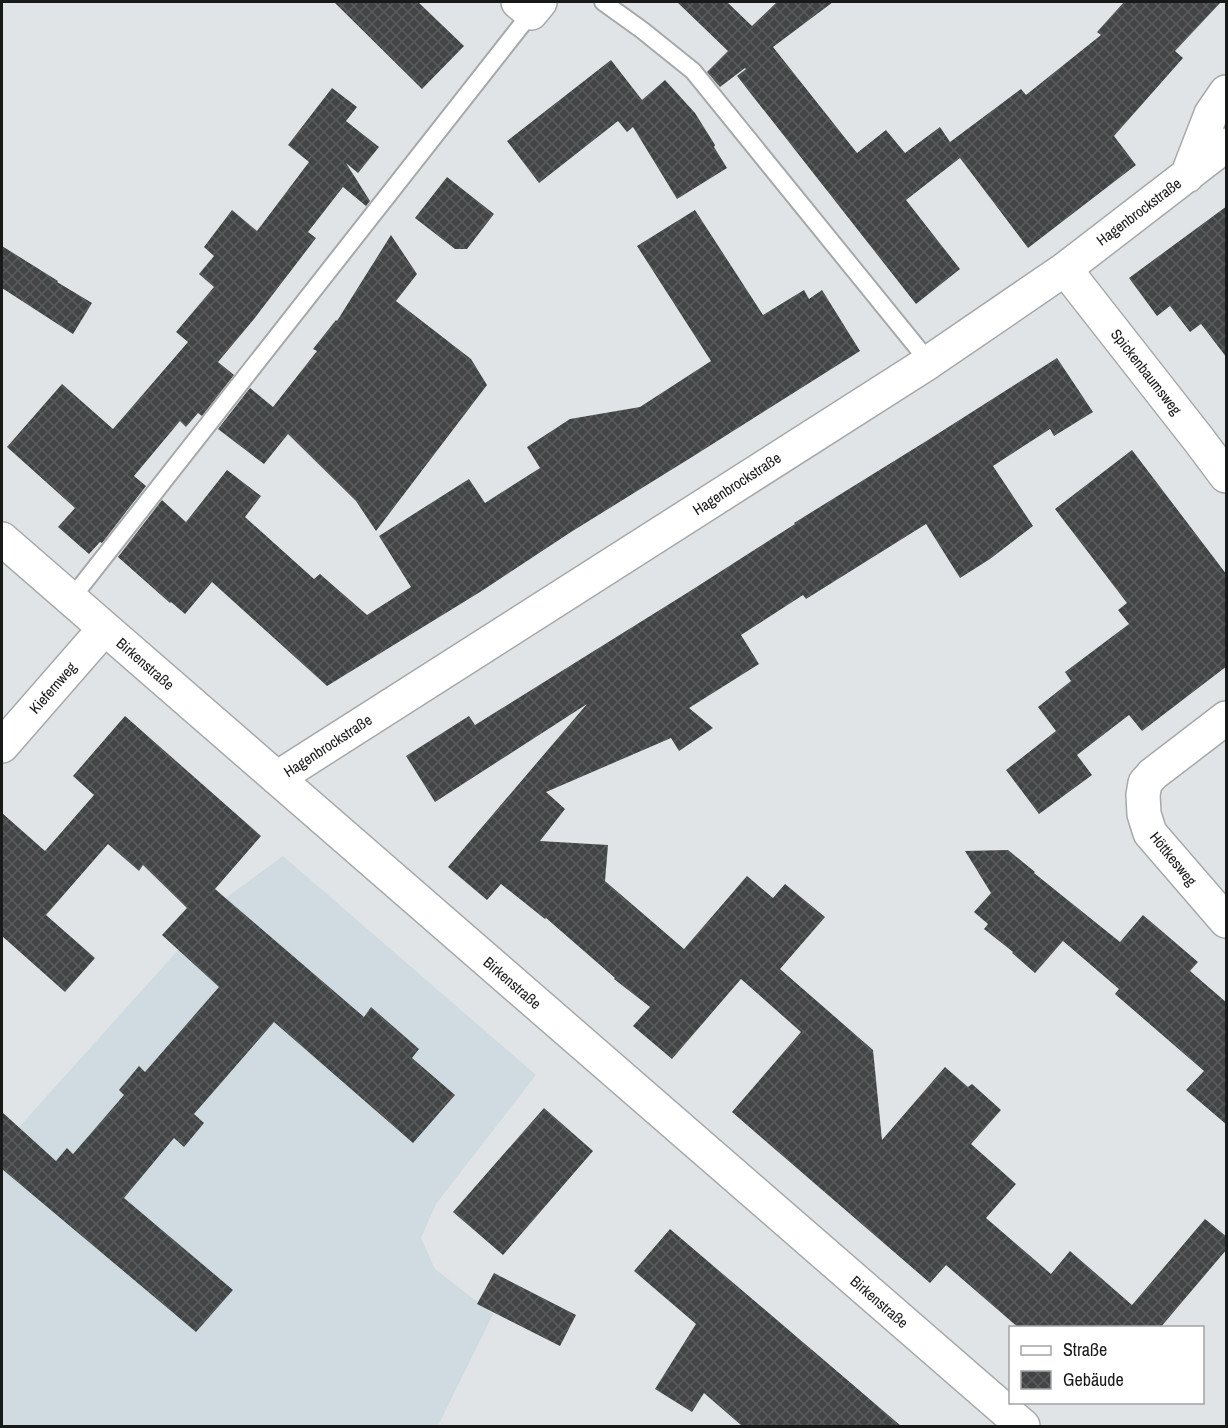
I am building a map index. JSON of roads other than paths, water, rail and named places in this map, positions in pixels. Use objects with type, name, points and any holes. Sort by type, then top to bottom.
[{"type":"street","name":"Hagenbrockstraße","points":[[1187,176],[1210,114],[1227,92]]},
{"type":"street","name":"Hagenbrockstraße","points":[[277,778],[929,362],[1065,269],[1227,145]]},
{"type":"street","name":"Spickenbaumsweg","points":[[1065,269],[1227,476]]},
{"type":"street","name":"Birkenstraße","points":[[2,539],[1023,1426]]},
{"type":"street","name":"Kiefernweg","points":[[2,747],[104,629]]},
{"type":"street","name":"Höttkesweg","points":[[1227,718],[1153,774],[1145,783],[1143,795],[1143,814],[1150,833],[1227,921]]},
{"type":"lane","points":[[603,2],[693,71],[929,362]]},
{"type":"lane","points":[[71,599],[530,5]]}]
